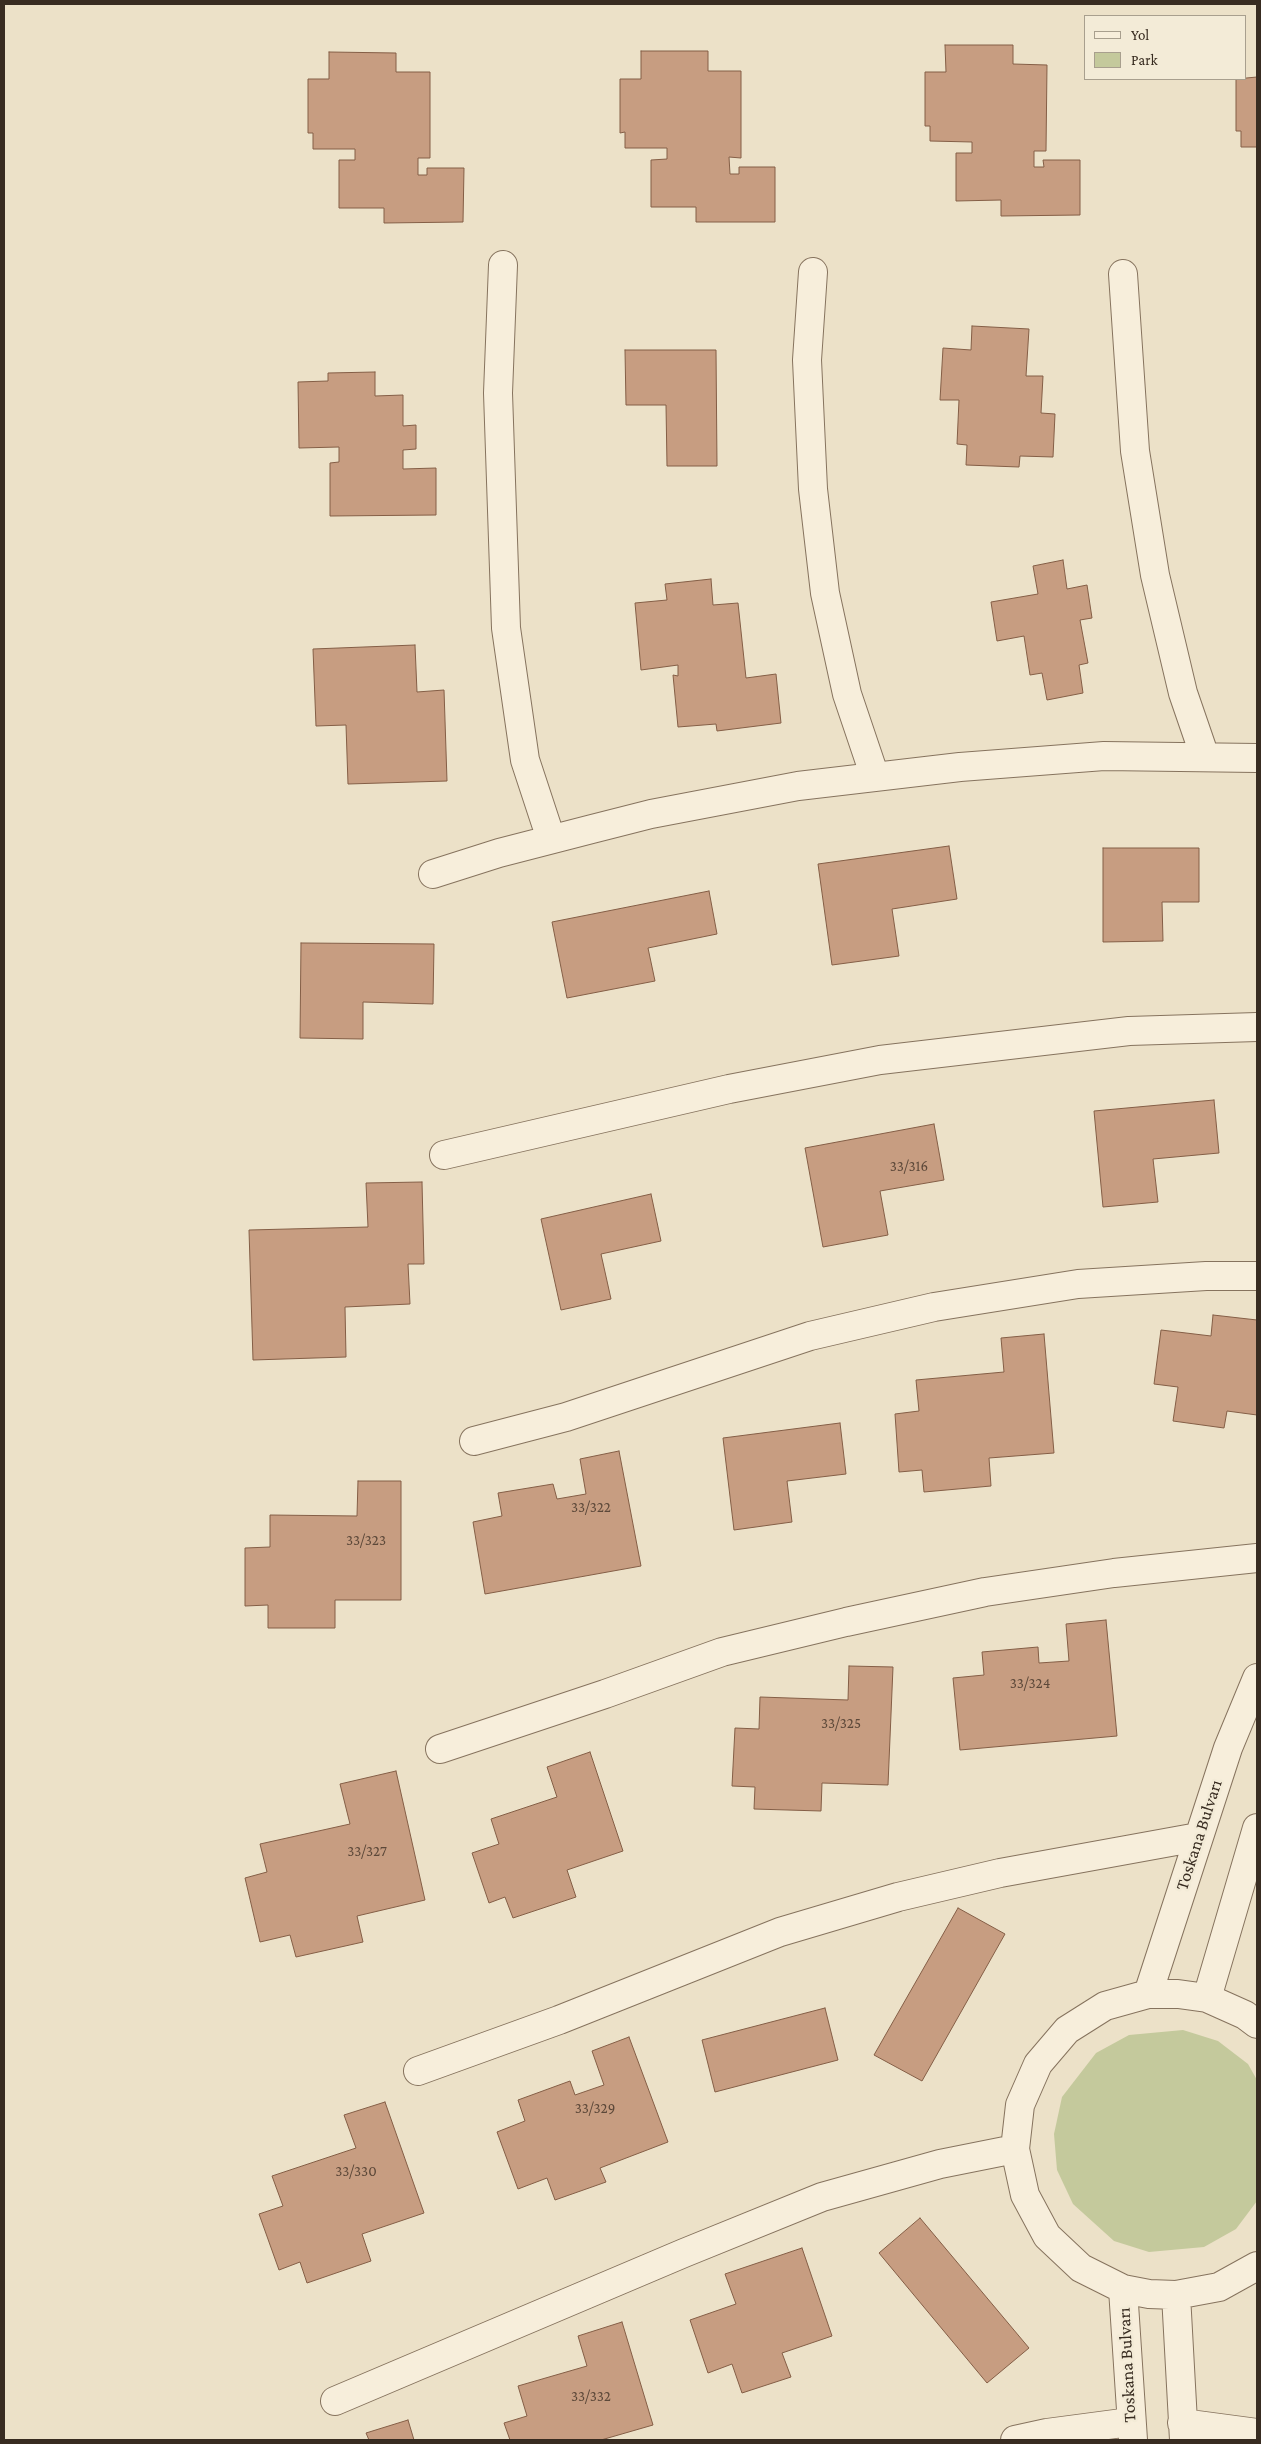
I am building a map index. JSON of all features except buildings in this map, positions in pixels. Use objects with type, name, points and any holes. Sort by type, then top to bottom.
[{"type":"street","points":[[503,265],[498,393],[506,628],[525,760],[551,840]]},
{"type":"street","points":[[813,272],[807,360],[813,489],[825,593],[847,694],[876,777]]},
{"type":"street","points":[[1123,274],[1135,451],[1156,575],[1184,693],[1205,757]]},
{"type":"street","points":[[433,874],[499,853],[651,814],[798,786],[960,767],[1104,756],[1257,758]]},
{"type":"street","points":[[444,1155],[729,1089],[880,1060],[1129,1031],[1257,1027]]},
{"type":"street","points":[[474,1441],[566,1416],[810,1336],[934,1307],[1078,1284],[1206,1276],[1257,1276]]},
{"type":"street","points":[[440,1749],[722,1652],[846,1622],[985,1592],[1114,1573],[1257,1558]]},
{"type":"street","name":"Toskana Bulvarı","points":[[1148,1994],[1228,1748],[1257,1678]]},
{"type":"street","points":[[1207,1998],[1257,1828]]},
{"type":"street","points":[[418,2070],[560,2020],[789,1930],[898,1897],[1000,1873],[1198,1837]]},
{"type":"street","name":"Toskana Bulvarı","points":[[1257,2024],[1245,2015],[1207,1998],[1178,1994],[1148,1994],[1105,2006],[1067,2030],[1038,2064],[1020,2105],[1015,2149],[1024,2195],[1046,2236],[1081,2268],[1123,2289],[1149,2294],[1176,2296],[1219,2287],[1257,2266]]},
{"type":"street","points":[[335,2401],[684,2253],[822,2198],[940,2164],[1015,2149]]},
{"type":"street","name":"Toskana Bulvarı","points":[[1123,2289],[1131,2431]]},
{"type":"street","points":[[1176,2296],[1183,2432],[1257,2433]]},
{"type":"street","points":[[1015,2440],[1047,2433],[1131,2431]]},
{"type":"green space","points":[[1183,2030],[1218,2041],[1248,2064],[1257,2080],[1257,2201],[1236,2229],[1204,2247],[1149,2252],[1114,2241],[1073,2204],[1057,2170],[1054,2134],[1062,2097],[1096,2053],[1129,2035]]}]
